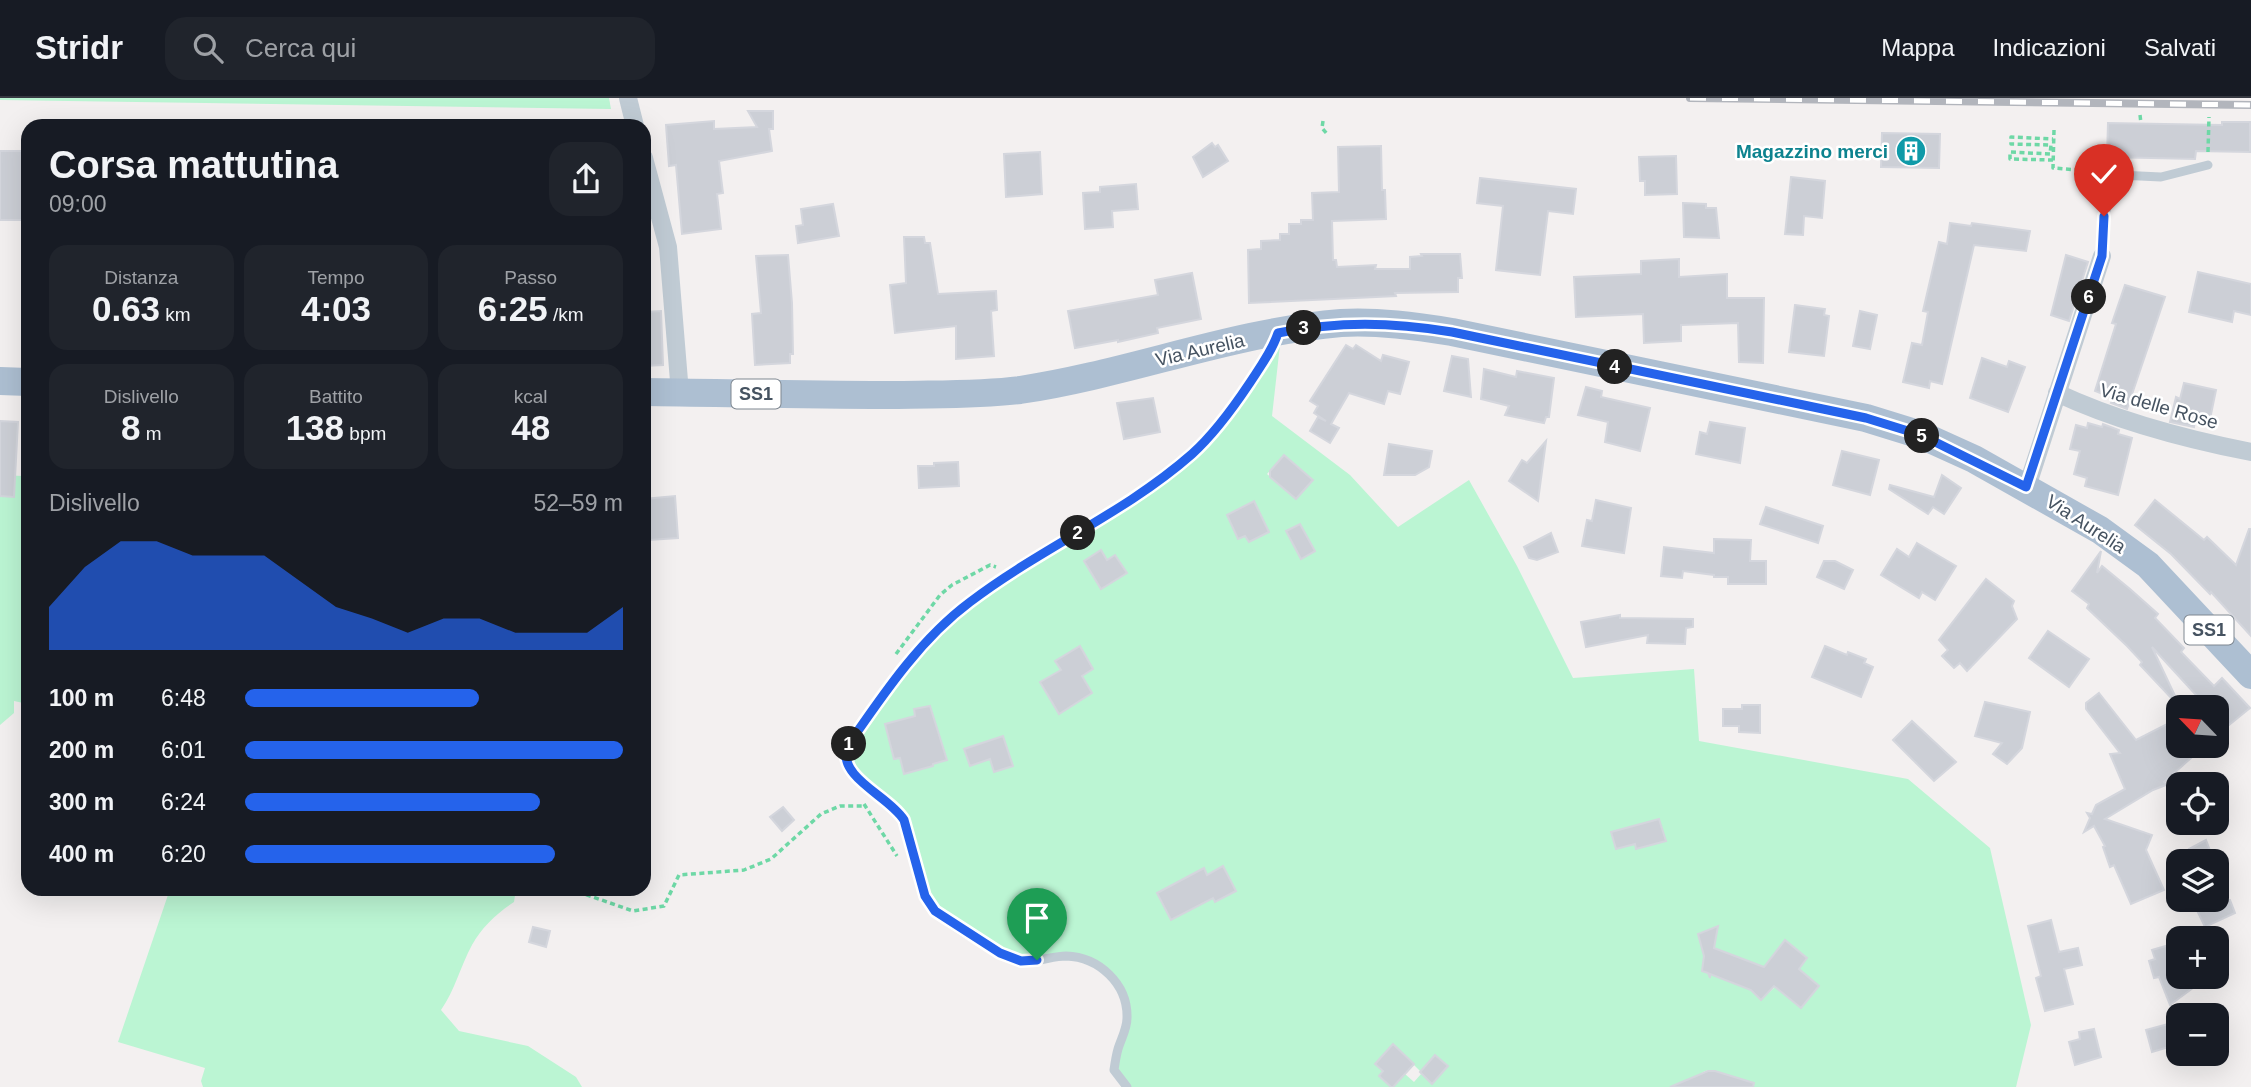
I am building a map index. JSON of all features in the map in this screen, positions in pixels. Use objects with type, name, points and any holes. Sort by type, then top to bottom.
[{"type":"main road","name":"Via Aurelia","points":[[651,393],[984,393],[1020,390],[1278,333],[1342,323],[1404,324],[1452,332],[1885,423],[1932,440],[2026,487],[2100,530],[2148,565],[2251,675]]},
{"type":"main road","points":[[0,382],[21,382]]},
{"type":"street","points":[[628,98],[633,119]]},
{"type":"street","points":[[651,184],[668,247],[680,393]]},
{"type":"street","points":[[2026,487],[2102,256]]},
{"type":"street","name":"Via delle Rose","points":[[2057,393],[2137,424],[2251,452]]},
{"type":"lane","points":[[2102,256],[2104,216],[2119,175],[2161,177],[2208,165]]},
{"type":"lane","points":[[1014,572],[959,611],[902,671],[846,748],[845,756],[850,771],[898,810],[904,820],[925,896],[935,911],[1000,953],[1021,961],[1065,956],[1081,958],[1109,973],[1126,1005],[1128,1019],[1114,1070],[1127,1087]]},
{"type":"path","points":[[2140,115],[2141,123]]},
{"type":"path","points":[[2208,165],[2209,117]]},
{"type":"path","points":[[1323,121],[1322,128],[1328,135]]},
{"type":"path","points":[[2054,130],[2053,168],[2089,169],[2119,175]]},
{"type":"path","points":[[2053,139],[2011,137],[2011,144],[2051,145],[2050,153],[2010,152],[2010,159],[2053,160]]},
{"type":"path","points":[[1014,572],[1143,491],[1193,453],[1236,403],[1274,345],[1278,333]]},
{"type":"path","points":[[590,896],[633,911],[664,906],[679,874],[744,870],[771,859],[821,814],[840,806],[865,806]]},
{"type":"green space","points":[[609,98],[611,109],[0,100]]},
{"type":"green space","points":[[1274,345],[1280,345],[1272,416],[1350,475],[1398,527],[1469,480],[1517,566],[1573,678],[1694,669],[1699,741],[1908,779],[1990,848],[2031,1025],[2016,1087],[1733,1087],[1717,1072],[1706,1071],[1701,1073],[1691,1087],[1393,1087],[1405,1074],[1414,1082],[1421,1074],[1432,1083],[1414,1065],[1410,1069],[1397,1058],[1393,1045],[1375,1064],[1383,1071],[1379,1076],[1391,1087],[1131,1087],[1114,1070],[1126,1005],[1109,973],[1081,958],[1021,961],[946,919],[926,898],[904,819],[850,771],[846,748],[902,671],[959,611],[1130,499],[1193,453],[1227,415]],"holes":[[[1284,455],[1313,480],[1301,494],[1290,494],[1267,474]],[[1254,502],[1265,534],[1249,542],[1245,536],[1238,539],[1227,515]],[[1079,646],[1093,669],[1082,676],[1092,693],[1059,714],[1040,683],[1061,670],[1056,661]],[[930,706],[937,729],[933,766],[905,774],[900,758],[894,759],[915,716],[914,709]],[[1659,819],[1666,841],[1637,848],[1635,844],[1617,849],[1611,832]],[[1223,867],[1236,891],[1216,902],[1213,898],[1171,920],[1204,869],[1207,875]],[[1718,927],[1714,948],[1754,963],[1744,987],[1702,971],[1704,956],[1698,934]],[[1785,941],[1807,958],[1799,969],[1819,986],[1801,1008],[1775,987],[1761,1000],[1749,988]]]},
{"type":"green space","points":[[0,475],[21,476],[21,702],[14,701],[14,713],[0,725]]},
{"type":"green space","points":[[168,896],[515,896],[514,902],[490,921],[476,938],[441,1010],[459,1031],[528,1046],[576,1077],[582,1087],[203,1087],[201,1081],[205,1068],[118,1042]]},
{"type":"building","points":[[748,111],[773,111],[773,129],[769,129],[772,151],[719,161],[723,193],[717,194],[721,229],[682,234],[676,165],[669,166],[666,125],[714,121],[714,129],[757,127]]},
{"type":"building","points":[[2222,122],[2250,122],[2250,152],[2196,151],[2195,159],[2107,157],[2108,123],[2222,125]]},
{"type":"building","name":"Magazzino merci","points":[[1882,133],[1940,134],[1939,168],[1881,167]]},
{"type":"building","points":[[1212,143],[1215,147],[1218,145],[1228,161],[1203,177],[1193,157]]},
{"type":"building","points":[[1381,146],[1386,219],[1332,221],[1333,260],[1336,260],[1337,267],[1376,265],[1375,269],[1410,269],[1410,257],[1422,256],[1421,254],[1460,254],[1462,278],[1458,278],[1458,292],[1395,293],[1396,296],[1249,303],[1248,250],[1261,249],[1261,241],[1280,240],[1280,234],[1289,234],[1289,224],[1313,220],[1312,193],[1339,192],[1338,147]]},
{"type":"building","points":[[0,151],[21,151],[21,220],[0,220]]},
{"type":"building","points":[[1040,152],[1042,194],[1006,197],[1004,154]]},
{"type":"building","points":[[1676,156],[1677,194],[1645,195],[1645,181],[1640,181],[1639,157]]},
{"type":"building","points":[[1791,177],[1825,181],[1822,218],[1804,216],[1803,235],[1785,234]]},
{"type":"building","points":[[1480,178],[1576,189],[1573,214],[1548,211],[1540,275],[1496,270],[1503,206],[1477,203]]},
{"type":"building","points":[[1136,184],[1138,209],[1112,211],[1113,227],[1085,229],[1083,193],[1100,192],[1100,187]]},
{"type":"building","points":[[1683,203],[1706,204],[1706,208],[1716,208],[1719,238],[1684,237]]},
{"type":"building","points":[[833,204],[839,236],[798,243],[796,226],[803,225],[801,209]]},
{"type":"building","points":[[1950,223],[1971,226],[1972,223],[2030,231],[2026,251],[1974,245],[1942,384],[1930,381],[1929,388],[1903,382],[1912,343],[1922,345],[1928,312],[1923,311],[1939,242],[1947,244]]},
{"type":"building","points":[[904,237],[924,237],[925,243],[930,243],[938,294],[996,291],[997,310],[991,311],[994,356],[956,359],[956,326],[895,333],[890,285],[906,283]]},
{"type":"building","points":[[788,255],[793,354],[790,354],[790,363],[755,365],[752,314],[761,313],[756,256]]},
{"type":"building","points":[[2066,255],[2088,262],[2069,321],[2051,315]]},
{"type":"building","points":[[1679,259],[1679,277],[1727,274],[1727,298],[1764,298],[1763,363],[1739,362],[1738,323],[1681,325],[1681,341],[1644,343],[1643,314],[1576,317],[1574,277],[1641,274],[1641,261]]},
{"type":"building","points":[[2198,272],[2251,284],[2251,315],[2234,311],[2232,322],[2189,312]]},
{"type":"building","points":[[1192,273],[1201,319],[1157,328],[1158,333],[1075,348],[1068,311],[1158,295],[1155,280]]},
{"type":"building","points":[[2125,285],[2165,297],[2127,409],[2111,403],[2113,398],[2095,391],[2116,324],[2112,323]]},
{"type":"building","points":[[1795,305],[1825,309],[1824,315],[1829,316],[1824,356],[1789,352]]},
{"type":"building","points":[[661,311],[663,365],[651,366],[651,312]]},
{"type":"building","points":[[1860,311],[1877,315],[1870,349],[1853,346]]},
{"type":"building","points":[[1346,345],[1353,349],[1356,345],[1381,361],[1383,355],[1409,362],[1400,394],[1388,391],[1384,404],[1349,393],[1331,424],[1339,428],[1330,443],[1310,431],[1318,417],[1326,421],[1314,413],[1318,406],[1310,401]]},
{"type":"building","points":[[1452,356],[1468,359],[1471,397],[1444,391]]},
{"type":"building","points":[[1982,358],[2007,367],[2009,361],[2025,367],[2008,412],[1970,398]]},
{"type":"building","points":[[1484,369],[1516,377],[1517,371],[1554,378],[1549,417],[1546,417],[1544,423],[1505,415],[1509,406],[1481,399]]},
{"type":"building","points":[[2184,383],[2216,390],[2209,424],[2195,421],[2194,427],[2170,422],[2176,397],[2180,399]]},
{"type":"building","points":[[1586,387],[1602,391],[1601,397],[1650,408],[1640,451],[1605,442],[1608,422],[1578,415]]},
{"type":"building","points":[[1153,398],[1160,432],[1124,439],[1117,403]]},
{"type":"building","points":[[0,421],[18,422],[14,497],[0,496]]},
{"type":"building","points":[[1710,422],[1745,428],[1740,463],[1696,454],[1700,432],[1707,434]]},
{"type":"building","points":[[2088,423],[2102,427],[2103,424],[2119,430],[2118,434],[2132,438],[2118,495],[2085,486],[2087,478],[2074,474],[2080,451],[2070,449],[2076,425],[2087,428]]},
{"type":"building","points":[[1546,441],[1538,501],[1509,481],[1522,460],[1527,463]]},
{"type":"building","points":[[1389,444],[1432,451],[1429,467],[1415,475],[1384,475]]},
{"type":"building","points":[[1842,451],[1879,460],[1870,495],[1833,485]]},
{"type":"building","points":[[1284,455],[1313,480],[1296,499],[1270,477],[1270,471]]},
{"type":"building","points":[[958,462],[959,486],[919,488],[918,466]]},
{"type":"building","points":[[1942,475],[1961,488],[1944,514],[1933,507],[1928,514],[1889,489],[1890,485],[1934,497]]},
{"type":"building","points":[[675,496],[678,538],[651,540],[651,498]]},
{"type":"building","points":[[1596,500],[1631,508],[1624,553],[1582,546],[1587,520],[1592,521]]},
{"type":"building","points":[[2155,500],[2204,540],[2207,537],[2236,565],[2251,529],[2251,636],[2211,592],[2210,594],[2171,554],[2135,525]]},
{"type":"building","points":[[1254,501],[1269,532],[1249,542],[1245,536],[1238,539],[1227,515]]},
{"type":"building","points":[[1766,507],[1823,526],[1818,543],[1760,524]]},
{"type":"building","points":[[1300,524],[1315,551],[1301,559],[1286,531]]},
{"type":"building","points":[[1551,533],[1558,552],[1537,560],[1529,558],[1524,547]]},
{"type":"building","points":[[1714,539],[1751,540],[1750,561],[1766,561],[1766,584],[1728,584],[1728,577],[1683,571],[1682,578],[1661,576],[1664,547],[1714,553]]},
{"type":"building","points":[[1917,543],[1956,566],[1935,600],[1922,592],[1919,598],[1881,575],[1897,549],[1909,557]]},
{"type":"building","points":[[1101,550],[1107,560],[1115,555],[1127,573],[1101,589],[1084,561]]},
{"type":"building","points":[[2101,551],[2097,573],[2102,566],[2130,589],[2158,614],[2155,618],[2184,648],[2181,652],[2214,686],[2222,678],[2250,708],[2230,724],[2230,695],[2196,695],[2152,647],[2175,695],[2168,695],[2140,665],[2142,662],[2087,608],[2089,604],[2072,591]]},
{"type":"building","points":[[1824,561],[1835,561],[1853,570],[1844,589],[1817,577]]},
{"type":"building","points":[[1986,579],[2014,601],[2012,606],[2017,619],[1967,671],[1960,663],[1954,668],[1942,656],[1948,650],[1939,640]]},
{"type":"building","points":[[1620,615],[1620,618],[1693,619],[1693,627],[1686,628],[1685,644],[1647,643],[1648,635],[1586,647],[1581,622]]},
{"type":"building","points":[[2048,631],[2089,659],[2069,687],[2029,658]]},
{"type":"building","points":[[1080,646],[1093,669],[1082,676],[1092,693],[1059,714],[1040,682],[1061,670],[1055,661]]},
{"type":"building","points":[[1825,646],[1866,659],[1864,663],[1873,667],[1861,697],[1812,677]]},
{"type":"building","points":[[2099,693],[2136,740],[2166,725],[2166,758],[2191,758],[2175,772],[2166,772],[2166,785],[2105,819],[2152,835],[2146,850],[2164,890],[2131,904],[2114,865],[2110,867],[2103,847],[2105,846],[2094,826],[2084,832],[2090,818],[2087,813],[2092,814],[2096,805],[2125,789],[2110,754],[2120,753],[2086,709],[2086,703]]},
{"type":"building","points":[[1985,702],[2030,712],[2022,748],[2007,764],[1993,754],[2002,743],[1975,736]]},
{"type":"building","points":[[1742,705],[1760,705],[1760,733],[1739,732],[1739,726],[1723,726],[1723,709],[1742,709]]},
{"type":"building","points":[[930,706],[947,760],[904,774],[900,758],[894,759],[885,724],[915,716],[914,709]]},
{"type":"building","points":[[1912,721],[1956,762],[1934,781],[1893,740]]},
{"type":"building","points":[[1003,736],[1013,766],[994,772],[990,759],[970,766],[964,749]]},
{"type":"building","points":[[783,807],[794,820],[782,831],[770,817]]},
{"type":"building","points":[[1659,819],[1666,841],[1636,849],[1635,844],[1616,849],[1611,832]]},
{"type":"building","points":[[2206,840],[2209,849],[2189,849]]},
{"type":"building","points":[[1223,866],[1236,891],[1215,902],[1213,898],[1171,920],[1157,893],[1204,868],[1207,875]]},
{"type":"building","points":[[2230,900],[2235,913],[2205,926],[2198,912],[2229,912]]},
{"type":"building","points":[[2051,920],[2059,952],[2078,948],[2082,965],[2064,969],[2073,1004],[2045,1011],[2036,978],[2041,976],[2028,926]]},
{"type":"building","points":[[1718,926],[1714,948],[1764,967],[1785,940],[1807,958],[1799,969],[1819,986],[1801,1008],[1774,986],[1761,1000],[1751,990],[1710,974],[1710,978],[1708,973],[1702,971],[1704,956],[1698,934]]},
{"type":"building","points":[[533,927],[550,931],[546,947],[529,942]]},
{"type":"building","points":[[2166,946],[2166,989],[2192,989],[2173,1003],[2169,1003],[2159,977],[2154,978],[2149,961],[2155,959],[2152,950]]},
{"type":"building","points":[[2166,1025],[2166,1048],[2152,1052],[2146,1030]]},
{"type":"building","points":[[2094,1029],[2101,1057],[2075,1065],[2069,1042],[2080,1039],[2079,1032]]},
{"type":"building","points":[[1393,1044],[1414,1064],[1391,1087],[1379,1076],[1383,1071],[1375,1064]]},
{"type":"building","points":[[1435,1055],[1448,1066],[1432,1084],[1420,1072]]},
{"type":"building","points":[[1708,1071],[1754,1083],[1753,1087],[1670,1087]]},
{"type":"railway","points":[[1690,98],[2251,105]]},
{"type":"place","name":"Magazzino merci","points":[[1911,151]]},
{"type":"route","points":[[1037,960],[1021,961],[1000,953],[935,911],[925,896],[904,820],[898,810],[850,771],[845,756],[846,748],[902,671],[959,611],[1001,580],[1143,491],[1193,453],[1236,403],[1274,345],[1278,333],[1342,323],[1404,324],[1452,332],[1894,425],[1974,459],[2026,487],[2102,256],[2104,216]]}]
